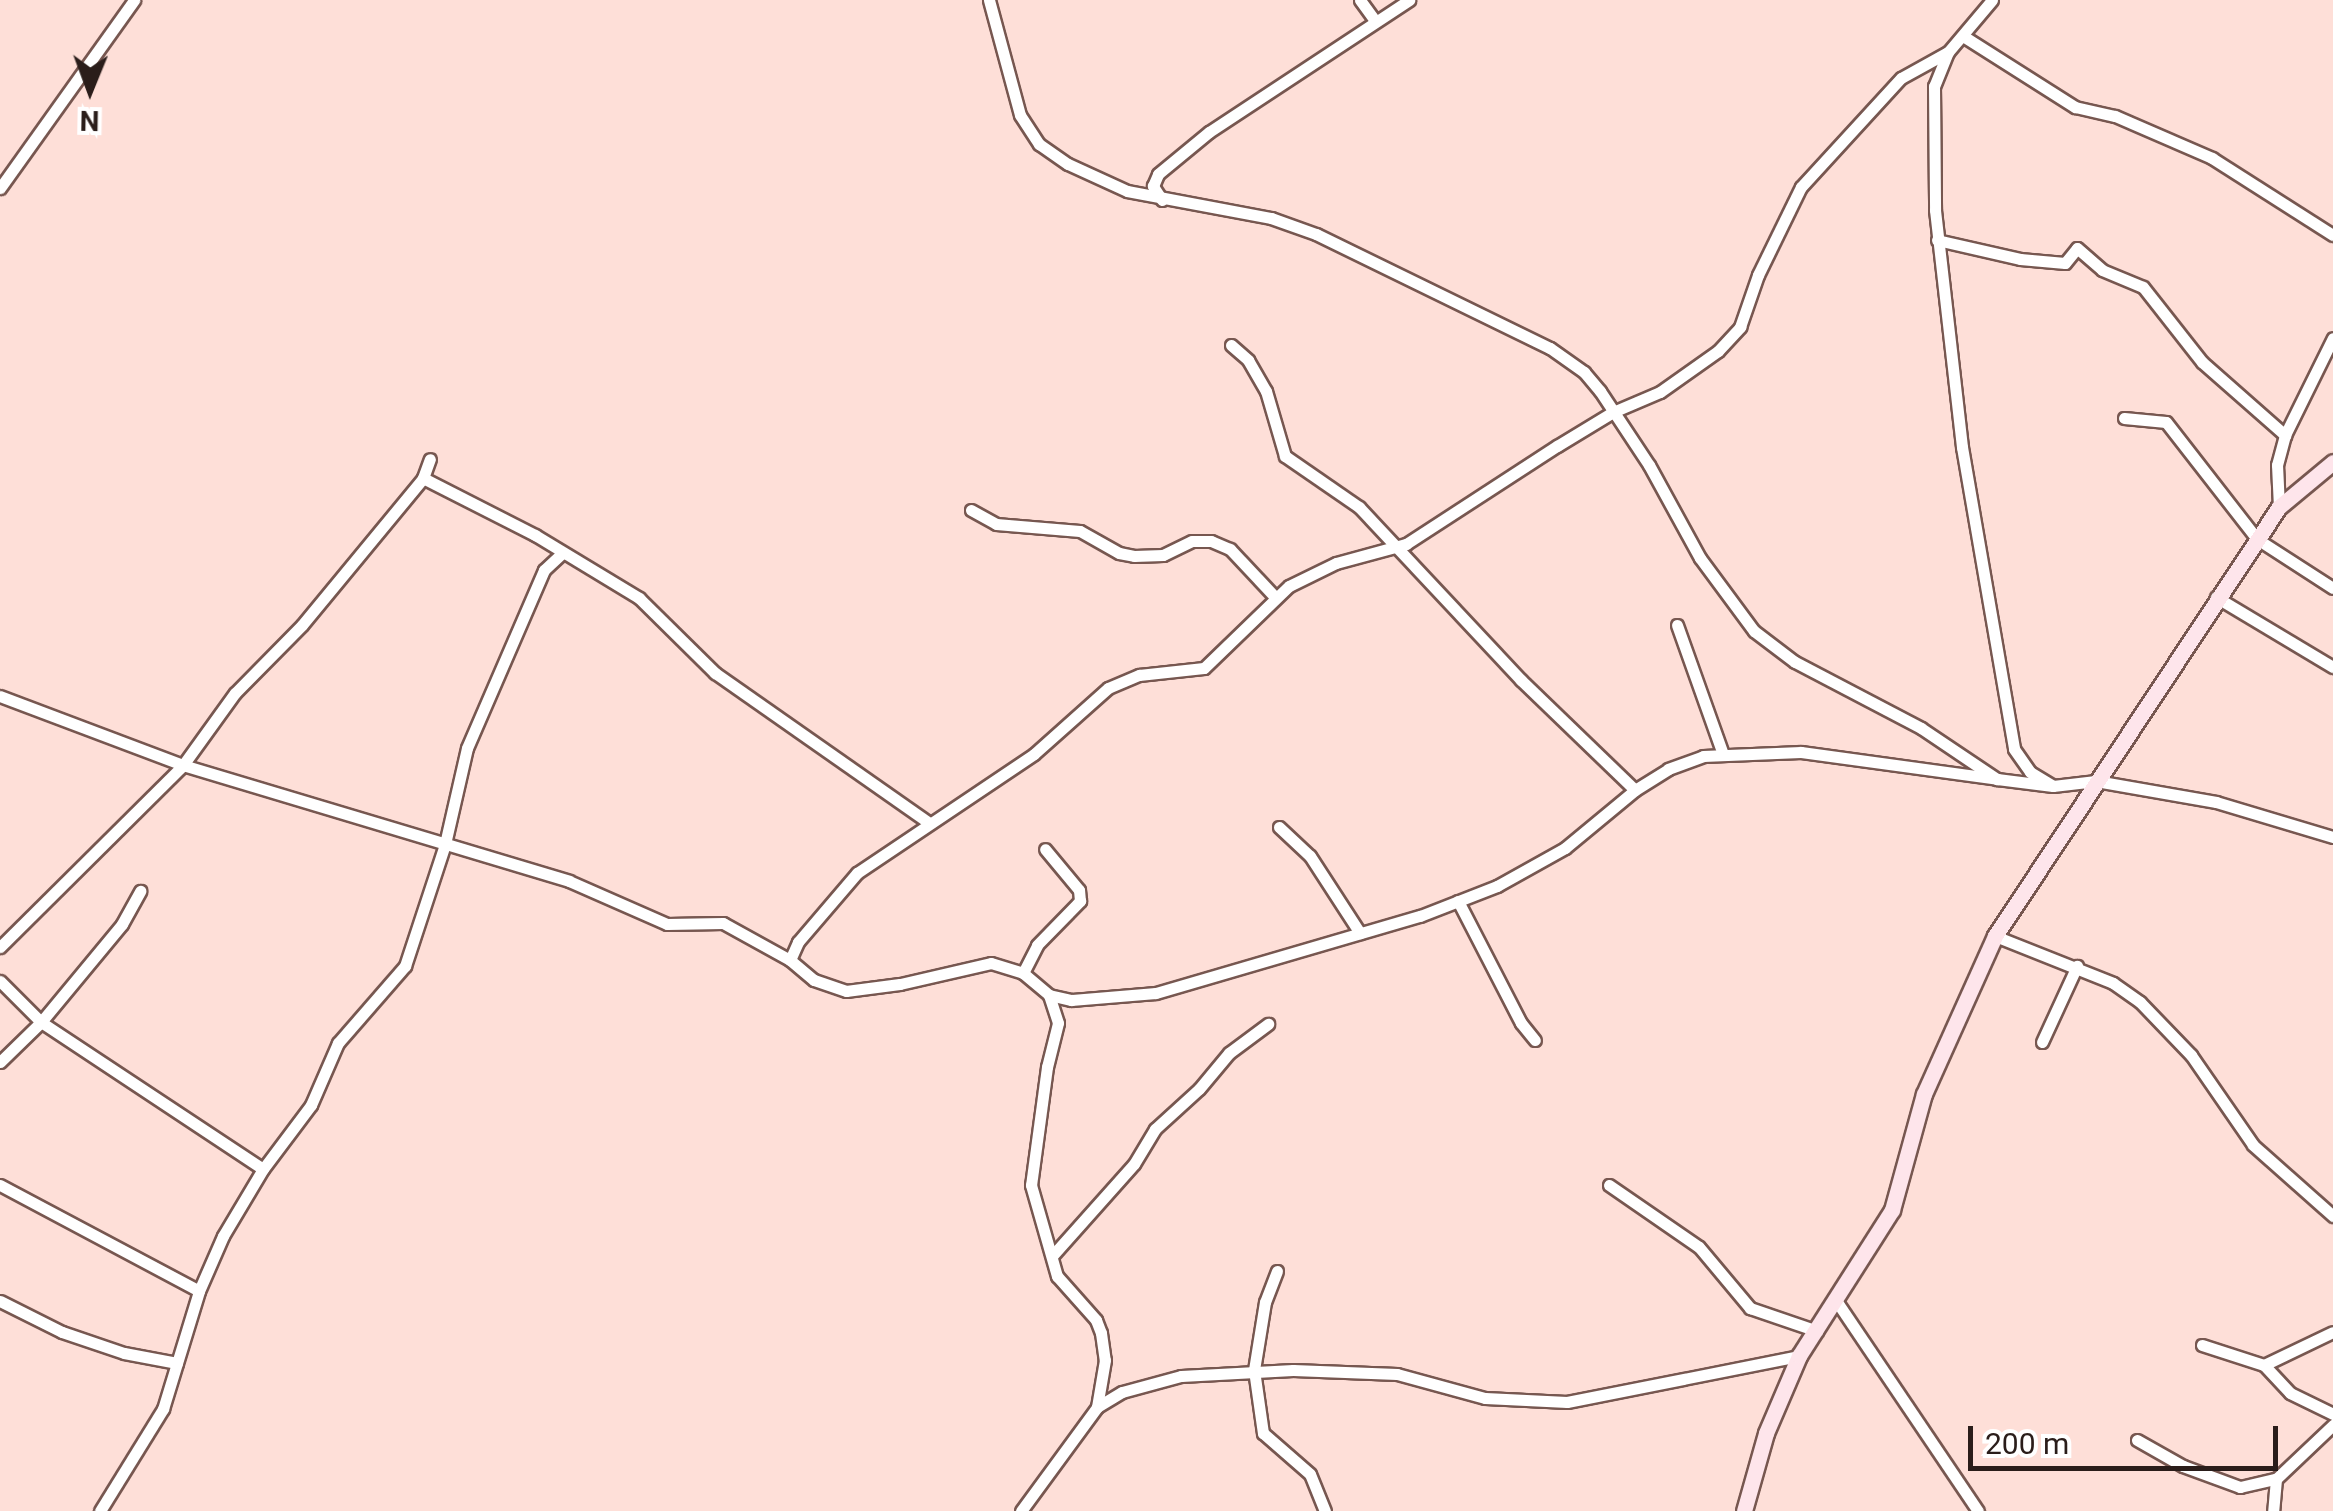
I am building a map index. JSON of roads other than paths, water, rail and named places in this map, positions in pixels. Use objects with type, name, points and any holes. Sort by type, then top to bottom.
[{"type":"main road","points":[[1744,1511],[1766,1433],[1799,1356],[1837,1302],[1892,1210],[1924,1094],[1995,936],[2279,507],[2332,466]]},
{"type":"street","points":[[0,188],[134,0]]},
{"type":"street","points":[[989,0],[1027,132],[1068,164],[1102,181],[1162,200],[1271,218],[1455,299],[1550,348],[1584,372],[1613,412],[1700,558],[1754,631],[1795,662],[1921,728],[1997,780]]},
{"type":"street","points":[[1360,0],[1374,20]]},
{"type":"street","points":[[1162,200],[1153,186],[1158,174],[1210,132],[1409,0]]},
{"type":"street","points":[[790,960],[798,942],[857,873],[1034,754],[1121,680],[1204,668],[1275,597],[1336,563],[1397,548],[1613,412],[1660,392],[1732,340],[1800,187],[1902,78],[1948,52],[1992,0]]},
{"type":"street","points":[[1964,36],[2076,107],[2114,116],[2212,158],[2333,236]]},
{"type":"street","points":[[1948,52],[1934,86],[1937,240],[1962,447],[2014,749],[2030,772],[2054,786]]},
{"type":"street","points":[[1937,240],[2020,259],[2065,263],[2077,248],[2102,270],[2143,287],[2202,362],[2285,435]]},
{"type":"street","points":[[2279,507],[2277,465],[2285,435],[2333,338]]},
{"type":"street","points":[[1231,345],[1248,360],[1266,390],[1285,456],[1358,506],[1582,742],[1635,790]]},
{"type":"street","points":[[2124,418],[2166,422],[2257,539],[2333,588]]},
{"type":"street","points":[[0,947],[184,765],[235,693],[302,625],[423,478],[430,458]]},
{"type":"street","points":[[423,478],[640,598],[715,673],[928,822]]},
{"type":"street","points":[[971,510],[996,524],[1080,531],[1134,556],[1164,556],[1192,541],[1212,541],[1230,548],[1275,597]]},
{"type":"street","points":[[100,1511],[163,1410],[199,1291],[223,1236],[263,1169],[311,1105],[338,1043],[404,966],[445,844],[467,748],[544,570],[562,553]]},
{"type":"street","points":[[2216,597],[2333,667]]},
{"type":"street","points":[[1677,625],[1723,754]]},
{"type":"street","points":[[0,696],[184,765],[569,881],[667,924],[723,923],[790,960],[814,980],[846,991],[991,962],[1023,973],[1049,996],[1058,1023],[1047,1066],[1031,1186],[1057,1276],[1096,1320],[1105,1360],[1098,1407],[1022,1511]]},
{"type":"street","points":[[1049,996],[1071,1000],[1156,993],[1458,901],[1497,886],[1565,848],[1635,790],[1668,769],[1723,754],[1801,752],[2054,786],[2096,781],[2216,802],[2333,837]]},
{"type":"street","points":[[1279,827],[1310,856],[1360,933]]},
{"type":"street","points":[[1023,973],[1037,945],[1080,901],[1079,890],[1045,849]]},
{"type":"street","points":[[0,1062],[41,1022],[122,924],[140,891]]},
{"type":"street","points":[[1458,901],[1522,1022],[1536,1040]]},
{"type":"street","points":[[1995,936],[2114,983],[2169,1030],[2211,1081],[2254,1145],[2333,1216]]},
{"type":"street","points":[[2042,1042],[2077,966]]},
{"type":"street","points":[[0,982],[41,1022],[263,1169]]},
{"type":"street","points":[[1052,1256],[1134,1164],[1155,1129],[1199,1089],[1229,1053],[1268,1024]]},
{"type":"street","points":[[0,1185],[199,1291]]},
{"type":"street","points":[[1609,1185],[1698,1247],[1750,1308],[1817,1331]]},
{"type":"street","points":[[1276,1271],[1260,1325],[1254,1370],[1262,1433],[1310,1474],[1325,1511]]},
{"type":"street","points":[[0,1301],[62,1332],[124,1353],[177,1363]]},
{"type":"street","points":[[1837,1302],[1978,1511]]},
{"type":"street","points":[[2264,1365],[2333,1332]]},
{"type":"street","points":[[2202,1346],[2264,1365],[2290,1393],[2333,1414]]},
{"type":"street","points":[[1098,1407],[1147,1384],[1254,1370],[1398,1374],[1486,1398],[1594,1400],[1696,1373],[1799,1356]]},
{"type":"street","points":[[2137,1440],[2184,1466],[2240,1487],[2276,1479],[2333,1425]]},
{"type":"street","points":[[2273,1511],[2276,1479]]}]
